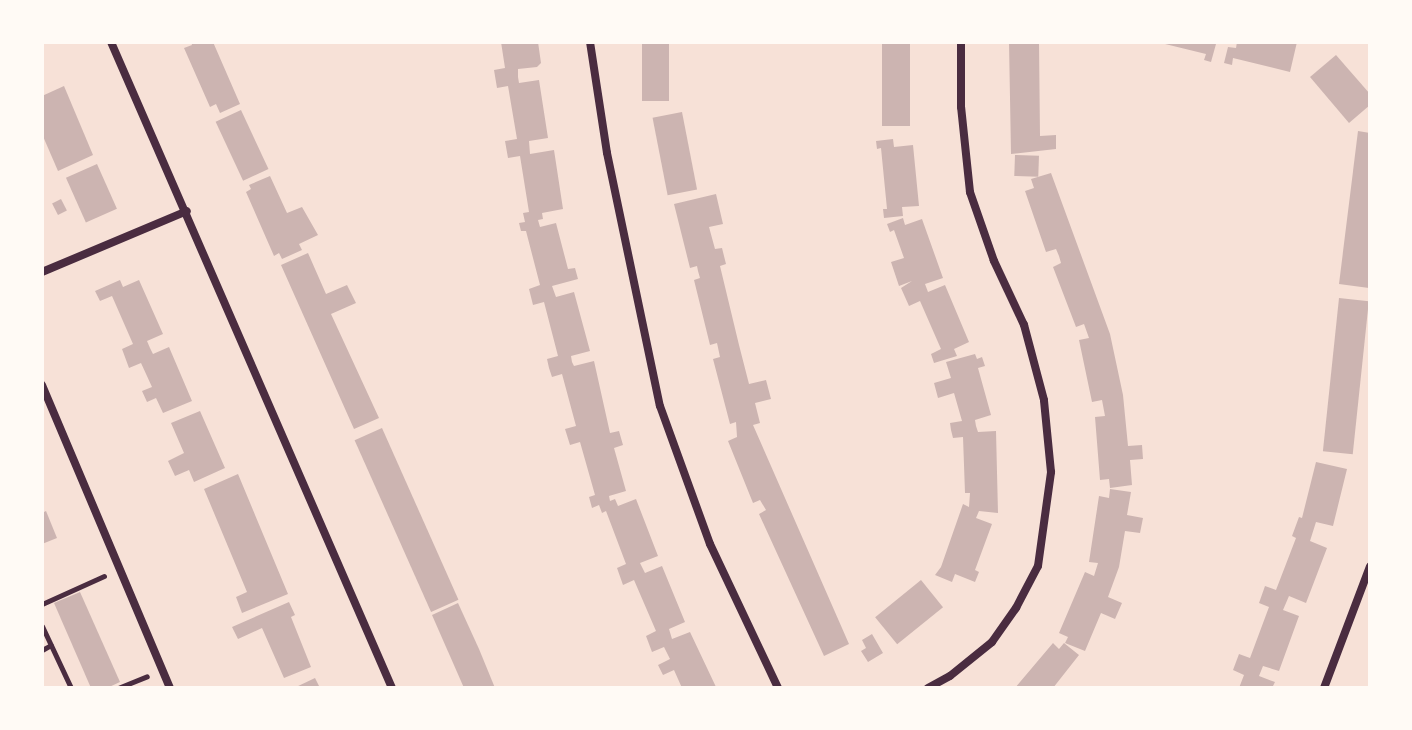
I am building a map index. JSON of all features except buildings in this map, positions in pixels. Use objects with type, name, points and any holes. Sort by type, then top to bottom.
[{"type":"street","points":[[111,42],[392,688]]},
{"type":"street","points":[[590,42],[607,153],[660,406],[710,544],[778,688]]},
{"type":"street","points":[[928,688],[950,676],[992,642],[1016,608],[1038,566],[1051,472],[1044,400],[1024,325],[994,261],[970,192],[961,107],[961,42]]},
{"type":"street","points":[[42,272],[187,211]]},
{"type":"street","points":[[42,385],[170,688]]},
{"type":"street","points":[[1324,688],[1370,566]]},
{"type":"path","points":[[42,604],[120,569]]},
{"type":"path","points":[[42,626],[71,688]]},
{"type":"path","points":[[42,650],[51,645]]},
{"type":"path","points":[[118,688],[162,669]]}]
